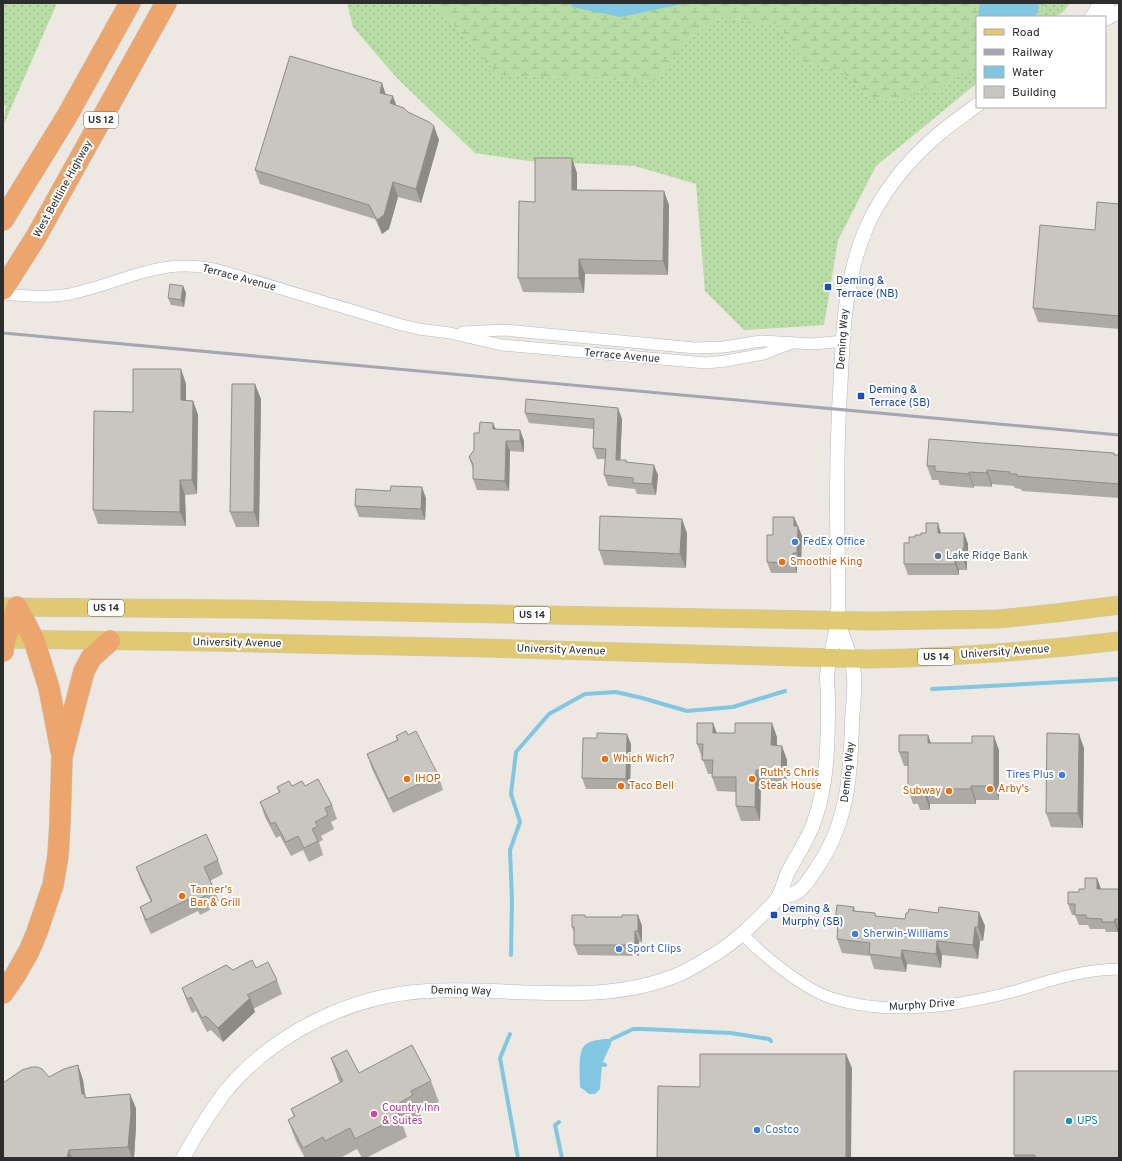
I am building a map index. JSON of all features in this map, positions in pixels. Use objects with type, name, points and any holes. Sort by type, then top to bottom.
[{"type":"highway","name":"West Beltline Highway","points":[[3,289],[36,237],[166,3]]},
{"type":"highway","name":"US 12","points":[[3,220],[67,116],[127,6]]},
{"type":"highway","points":[[3,993],[29,951],[53,885],[58,856],[62,756],[49,688],[34,640],[10,607]]},
{"type":"highway","name":"US 14","points":[[4,643],[10,607]]},
{"type":"highway","points":[[62,756],[84,671],[90,658],[110,641]]},
{"type":"main road","name":"US 14","points":[[10,607],[870,621],[998,619],[1119,605]]},
{"type":"main road","name":"University Avenue","points":[[4,643],[34,640],[110,641],[493,648],[850,658],[924,658],[1037,650],[1119,641]]},
{"type":"street","points":[[1087,16],[1092,3]]},
{"type":"street","points":[[1093,16],[1097,9],[1108,3]]},
{"type":"street","points":[[1106,19],[1119,12]]},
{"type":"street","name":"Deming Way","points":[[183,1158],[201,1125],[217,1102],[242,1074],[285,1039],[338,1010],[376,998],[426,991],[564,994],[613,991],[633,988],[679,974],[700,963],[743,935],[777,899],[786,876],[805,842],[814,822],[822,794],[827,754],[827,675],[838,620],[837,500],[839,410],[844,313],[850,277],[866,228],[892,184],[922,149],[976,106]]},
{"type":"street","name":"Terrace Avenue","points":[[3,294],[30,296],[68,294],[83,291],[148,270],[179,265],[195,266],[222,271],[398,324],[419,329],[450,333],[502,345],[706,363],[764,354],[792,343]]},
{"type":"street","name":"Terrace Avenue","points":[[450,333],[504,330],[694,348],[724,347],[761,341],[814,344],[843,341]]},
{"type":"street","name":"Deming Way","points":[[777,899],[799,891],[812,875],[826,853],[841,820],[845,802],[851,762],[854,676],[838,620]]},
{"type":"street","name":"Murphy Drive","points":[[743,935],[757,949],[799,982],[830,997],[867,1007],[921,1007],[961,1003],[1018,990],[1050,980],[1105,969],[1119,969]]},
{"type":"green space","points":[[3,3],[57,3],[3,126],[6,106],[3,105]]},
{"type":"green space","points":[[347,3],[434,3],[499,75],[654,82],[688,39],[721,17],[778,25],[802,61],[842,72],[867,97],[905,101],[925,88],[936,93],[976,64],[976,84],[876,166],[838,240],[824,325],[744,330],[705,291],[696,184],[635,166],[529,161],[475,153],[397,78],[353,27]]},
{"type":"green space","points":[[434,3],[1045,3],[1044,15],[1042,16],[976,16],[976,64],[936,93],[925,88],[905,101],[867,97],[842,72],[802,61],[778,25],[721,17],[688,39],[654,82],[499,75]]},
{"type":"green space","points":[[1045,3],[1070,3],[1061,14],[1055,16],[1042,16],[1044,15]]},
{"type":"water","points":[[570,3],[687,3],[621,17],[572,7]]},
{"type":"water","points":[[980,3],[1038,3],[1039,9],[1036,16],[978,16]]},
{"type":"water","points":[[612,1039],[602,1064],[600,1089],[595,1094],[589,1094],[580,1087],[581,1052],[586,1044],[595,1040]]},
{"type":"building","points":[[290,56],[382,83],[380,93],[393,96],[390,103],[404,108],[408,112],[434,126],[416,189],[393,182],[384,215],[377,220],[369,205],[255,170]]},
{"type":"building","points":[[535,158],[572,158],[572,190],[664,191],[663,261],[579,259],[579,278],[518,278],[519,201],[535,202]]},
{"type":"building","points":[[1097,202],[1119,204],[1119,316],[1033,308],[1040,225],[1095,230]]},
{"type":"building","points":[[170,284],[183,286],[181,300],[168,298]]},
{"type":"building","points":[[133,369],[181,369],[181,400],[193,401],[192,480],[180,480],[180,512],[93,510],[94,411],[133,412]]},
{"type":"building","points":[[232,384],[255,384],[254,512],[230,512]]},
{"type":"building","points":[[526,399],[618,408],[616,460],[626,460],[626,462],[654,465],[652,484],[633,483],[633,478],[604,475],[606,449],[593,448],[594,419],[525,413]]},
{"type":"building","points":[[480,422],[493,423],[493,429],[520,430],[520,441],[506,441],[505,481],[473,479],[473,464],[469,457],[474,450],[474,433],[479,433]]},
{"type":"building","points":[[929,439],[1114,453],[1114,455],[1119,455],[1119,484],[1017,476],[1017,474],[1010,474],[1010,472],[987,470],[987,473],[969,472],[969,474],[935,471],[935,466],[927,466]]},
{"type":"building","points":[[391,486],[422,487],[421,509],[355,506],[356,489],[390,491]]},
{"type":"building","points":[[600,516],[682,519],[680,554],[599,550]]},
{"type":"building","points":[[773,517],[794,517],[794,526],[798,526],[797,553],[793,553],[793,563],[767,562],[767,535],[773,535]]},
{"type":"building","points":[[926,523],[938,523],[938,533],[964,533],[963,559],[955,559],[955,564],[904,564],[904,543],[909,543],[909,537],[915,537],[915,535],[926,533]]},
{"type":"building","name":"Ruth's Chris Steak House","points":[[697,723],[713,723],[713,733],[735,733],[735,723],[772,723],[771,745],[782,746],[781,771],[756,770],[755,807],[736,806],[736,777],[712,777],[713,760],[702,760],[703,744],[697,744]]},
{"type":"building","name":"IHOP","points":[[406,731],[408,735],[416,731],[438,775],[388,799],[367,754],[398,740],[396,736]]},
{"type":"building","points":[[597,733],[627,734],[626,779],[582,778],[583,738],[597,738]]},
{"type":"building","points":[[1047,733],[1079,734],[1078,813],[1046,813]]},
{"type":"building","points":[[899,735],[928,735],[928,743],[972,743],[972,736],[994,736],[994,786],[971,786],[971,789],[925,789],[925,795],[915,795],[915,789],[908,789],[908,752],[899,752]]},
{"type":"building","points":[[318,779],[332,805],[325,808],[328,815],[315,822],[318,826],[312,829],[318,841],[304,848],[298,836],[286,842],[275,822],[271,824],[260,802],[280,792],[277,787],[289,781],[292,786],[302,781],[305,786]]},
{"type":"building","name":"Tanner's Bar & Grill","points":[[206,834],[218,860],[204,867],[213,887],[203,892],[205,896],[195,901],[193,897],[146,920],[140,907],[152,901],[136,867]]},
{"type":"building","points":[[1085,878],[1097,878],[1097,889],[1119,889],[1119,919],[1115,919],[1114,922],[1102,922],[1102,919],[1086,918],[1086,915],[1075,915],[1075,904],[1068,904],[1068,892],[1079,892],[1079,889],[1085,889]]},
{"type":"building","points":[[837,905],[854,907],[853,911],[875,913],[875,916],[905,919],[906,913],[908,913],[909,909],[938,913],[939,907],[979,912],[978,927],[975,927],[973,945],[937,941],[936,954],[902,950],[901,958],[869,954],[870,943],[837,939],[838,922],[835,922]]},
{"type":"building","points":[[572,915],[585,915],[585,917],[622,917],[622,915],[638,915],[638,931],[635,931],[635,945],[574,945]]},
{"type":"building","points":[[252,960],[256,968],[268,962],[277,980],[247,995],[250,998],[218,1028],[206,1016],[202,1018],[191,997],[187,999],[182,988],[226,965],[233,970]]},
{"type":"building","points":[[412,1045],[431,1081],[411,1091],[413,1095],[394,1106],[400,1116],[355,1139],[350,1128],[325,1141],[323,1137],[303,1148],[288,1120],[295,1116],[291,1109],[343,1081],[331,1058],[347,1050],[359,1073]]},
{"type":"building","name":"Costco","points":[[700,1054],[846,1054],[846,1158],[657,1158],[658,1086],[700,1087]]},
{"type":"building","points":[[78,1065],[82,1094],[85,1094],[85,1098],[130,1094],[131,1113],[128,1147],[69,1150],[67,1158],[3,1158],[3,1083],[22,1070],[32,1067],[42,1069],[49,1077],[64,1069]]},
{"type":"building","name":"UPS","points":[[1014,1071],[1119,1071],[1119,1158],[1035,1158],[1035,1155],[1014,1155]]},
{"type":"waterway","points":[[932,689],[1119,679]]},
{"type":"waterway","points":[[511,955],[512,900],[510,850],[520,822],[511,794],[516,752],[549,714],[585,694],[616,692],[687,711],[733,707],[785,691]]},
{"type":"waterway","points":[[612,1039],[633,1029],[643,1029],[731,1033],[769,1039],[771,1041]]},
{"type":"waterway","points":[[510,1034],[500,1058],[518,1158]]},
{"type":"waterway","points":[[559,1122],[555,1125],[562,1158]]},
{"type":"railway","points":[[3,333],[1119,435]]},
{"type":"place","name":"Deming & Terrace (NB)","points":[[828,287]]},
{"type":"place","name":"Deming & Terrace (SB)","points":[[861,396]]},
{"type":"place","name":"FedEx Office","points":[[795,542]]},
{"type":"place","name":"Lake Ridge Bank","points":[[938,556]]},
{"type":"place","name":"Smoothie King","points":[[782,562]]},
{"type":"place","name":"Which Wich?","points":[[605,759]]},
{"type":"place","name":"Tires Plus","points":[[1062,775]]},
{"type":"place","name":"IHOP","points":[[407,779]]},
{"type":"place","name":"Ruth's Chris Steak House","points":[[752,779]]},
{"type":"place","name":"Taco Bell","points":[[621,786]]},
{"type":"place","name":"Arby's","points":[[990,789]]},
{"type":"place","name":"Subway","points":[[949,791]]},
{"type":"place","name":"Tanner's Bar & Grill","points":[[182,896]]},
{"type":"place","name":"Deming & Murphy (SB)","points":[[774,915]]},
{"type":"place","name":"Sherwin-Williams","points":[[855,934]]},
{"type":"place","name":"Sport Clips","points":[[619,949]]},
{"type":"place","name":"Country Inn & Suites","points":[[374,1114]]},
{"type":"place","name":"UPS","points":[[1069,1121]]},
{"type":"place","name":"Costco","points":[[757,1130]]}]
